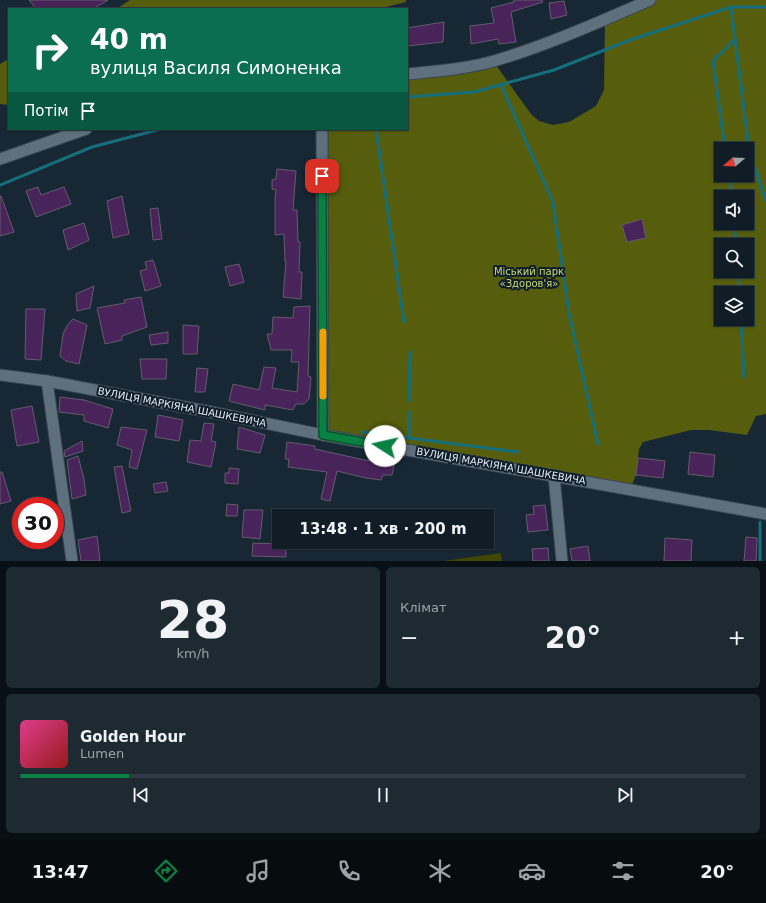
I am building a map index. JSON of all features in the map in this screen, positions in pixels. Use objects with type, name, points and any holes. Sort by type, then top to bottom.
[{"type":"street","points":[[408,74],[462,68],[493,61],[534,48],[650,0]]},
{"type":"street","points":[[0,159],[83,130]]},
{"type":"street","points":[[322,130],[323,435]]},
{"type":"street","name":"ВУЛИЦЯ МАРКІЯНА ШАШКЕВИЧА","points":[[0,375],[47,381],[323,435],[766,514]]},
{"type":"street","points":[[47,381],[72,561]]},
{"type":"street","points":[[554,476],[562,561]]},
{"type":"green space","points":[[130,0],[406,0],[406,2],[382,8],[118,8]]},
{"type":"green space","name":"Міський парк «Здоров'я»","points":[[650,0],[766,0],[766,414],[756,416],[747,435],[709,430],[691,430],[643,442],[639,449],[636,475],[630,489],[323,435],[320,130],[408,130],[408,74],[493,61],[531,114],[539,121],[553,125],[569,122],[596,106],[604,90],[605,20]]},
{"type":"green space","points":[[8,60],[8,105],[0,104],[0,64]]},
{"type":"green space","points":[[501,553],[502,561],[443,561]]},
{"type":"building","points":[[29,0],[108,0],[95,8],[35,8]]},
{"type":"building","points":[[514,0],[542,0],[543,2],[511,12],[516,42],[499,44],[498,39],[471,44],[470,26],[494,23],[491,8],[514,2]]},
{"type":"building","points":[[564,1],[567,15],[551,19],[549,3]]},
{"type":"building","points":[[444,22],[443,42],[408,46],[408,28]]},
{"type":"building","points":[[277,169],[296,171],[293,210],[297,210],[298,242],[300,242],[299,272],[302,272],[301,299],[283,297],[286,262],[284,234],[275,235],[276,190],[272,189],[272,180],[276,179]]},
{"type":"building","points":[[38,187],[41,195],[64,187],[71,204],[36,217],[26,191]]},
{"type":"building","points":[[0,196],[14,232],[0,236]]},
{"type":"building","points":[[122,196],[129,234],[113,238],[107,201]]},
{"type":"building","points":[[158,208],[162,239],[153,240],[150,209]]},
{"type":"building","points":[[642,219],[646,238],[627,242],[622,225]]},
{"type":"building","points":[[84,223],[89,240],[68,250],[63,230]]},
{"type":"building","points":[[153,260],[161,286],[145,291],[140,271],[147,269],[145,262]]},
{"type":"building","points":[[239,264],[244,282],[230,286],[225,267]]},
{"type":"building","points":[[94,286],[90,308],[77,311],[76,294]]},
{"type":"building","points":[[141,297],[147,327],[122,336],[122,340],[105,344],[97,308],[125,303],[124,300]]},
{"type":"building","points":[[310,306],[308,376],[311,377],[309,399],[304,404],[296,404],[293,410],[265,405],[265,410],[229,401],[233,384],[259,390],[264,367],[276,368],[272,388],[297,392],[299,362],[291,362],[292,350],[271,350],[267,334],[272,334],[273,317],[293,318],[294,307]]},
{"type":"building","points":[[26,309],[45,309],[41,360],[25,359]]},
{"type":"building","points":[[73,319],[87,325],[79,364],[66,361],[60,356],[63,334],[68,324]]},
{"type":"building","points":[[183,325],[199,326],[197,354],[183,354]]},
{"type":"building","points":[[168,332],[168,343],[151,345],[149,335]]},
{"type":"building","points":[[140,359],[167,359],[166,379],[142,379]]},
{"type":"building","points":[[197,368],[208,369],[205,392],[195,392]]},
{"type":"building","points":[[60,397],[84,400],[113,409],[108,428],[84,421],[84,415],[59,412]]},
{"type":"building","points":[[32,406],[39,442],[17,446],[11,410]]},
{"type":"building","points":[[158,415],[183,420],[179,441],[155,437]]},
{"type":"building","points":[[204,423],[214,424],[211,441],[216,442],[211,467],[187,462],[190,440],[201,441]]},
{"type":"building","points":[[121,427],[147,430],[137,469],[129,467],[132,450],[117,445]]},
{"type":"building","points":[[239,427],[265,435],[260,453],[237,449]]},
{"type":"building","points":[[82,441],[83,451],[65,457],[64,451]]},
{"type":"building","points":[[287,442],[315,446],[315,449],[369,461],[370,455],[395,460],[392,475],[383,475],[381,480],[337,471],[330,501],[321,499],[327,472],[288,467],[289,459],[285,459]]},
{"type":"building","points":[[690,452],[715,455],[713,477],[688,474]]},
{"type":"building","points":[[78,456],[84,479],[86,495],[72,499],[67,460]]},
{"type":"building","points":[[638,458],[665,461],[663,478],[636,475]]},
{"type":"building","points":[[122,466],[131,511],[122,513],[114,467]]},
{"type":"building","points":[[229,468],[239,469],[238,484],[225,483],[225,473],[229,473]]},
{"type":"building","points":[[0,472],[2,472],[11,501],[0,504]]},
{"type":"building","points":[[166,482],[168,491],[155,493],[153,484]]},
{"type":"building","points":[[227,504],[238,505],[237,516],[226,516]]},
{"type":"building","points":[[545,505],[548,530],[528,532],[526,515],[534,514],[533,506]]},
{"type":"building","points":[[244,510],[263,510],[260,539],[242,537]]},
{"type":"building","points":[[97,536],[100,561],[81,561],[78,540]]},
{"type":"building","points":[[746,537],[757,538],[756,561],[744,561]]},
{"type":"building","points":[[665,538],[692,540],[691,561],[664,561]]},
{"type":"building","points":[[253,543],[272,544],[272,549],[286,549],[286,557],[252,556]]},
{"type":"building","points":[[588,546],[590,561],[572,561],[570,549]]},
{"type":"building","points":[[548,548],[549,561],[533,561],[532,549]]},
{"type":"waterway","points":[[731,7],[749,149],[766,201]]},
{"type":"waterway","points":[[408,97],[474,92],[554,70],[630,40],[731,7],[766,7]]},
{"type":"waterway","points":[[724,142],[713,61],[735,39]]},
{"type":"waterway","points":[[501,85],[553,202],[569,313],[598,444]]},
{"type":"waterway","points":[[0,185],[92,147],[157,130]]},
{"type":"waterway","points":[[376,130],[404,322]]},
{"type":"waterway","points":[[730,182],[731,190]]},
{"type":"waterway","points":[[735,230],[735,238]]},
{"type":"waterway","points":[[738,278],[739,286]]},
{"type":"waterway","points":[[741,326],[744,377]]},
{"type":"waterway","points":[[409,401],[410,352]]},
{"type":"waterway","points":[[409,412],[409,437]]},
{"type":"waterway","points":[[362,432],[518,452]]},
{"type":"waterway","points":[[760,522],[760,561]]},
{"type":"slow traffic","points":[[323,332],[323,396]]},
{"type":"route","points":[[322,176],[323,435],[385,446]]}]
